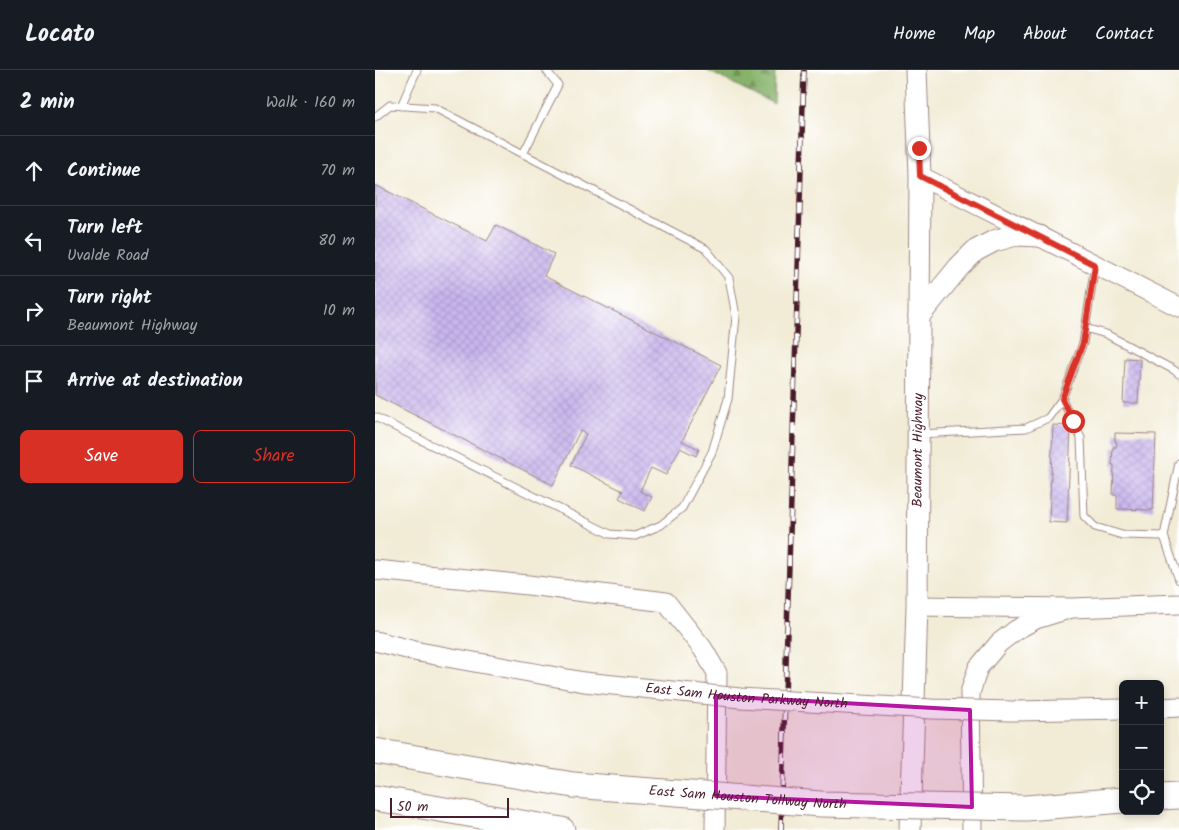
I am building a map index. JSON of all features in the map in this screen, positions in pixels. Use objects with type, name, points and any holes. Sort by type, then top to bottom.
[{"type":"highway","name":"East Sam Houston Tollway North","points":[[375,751],[573,785],[821,804],[1026,808],[1119,800]]},
{"type":"highway","points":[[1164,797],[1179,796]]},
{"type":"highway","points":[[375,798],[562,830]]},
{"type":"main road","name":"Beaumont Highway","points":[[910,830],[917,606],[920,176],[916,70]]},
{"type":"main road","points":[[920,176],[1179,307]]},
{"type":"main road","points":[[919,316],[959,267],[975,252],[994,241],[1016,235],[1039,236]]},
{"type":"main road","points":[[375,570],[528,584],[666,602],[703,649],[717,673],[715,830]]},
{"type":"main road","points":[[917,606],[1072,608],[1179,604]]},
{"type":"main road","points":[[972,830],[970,693],[978,668],[999,643],[1016,630],[1036,619],[1072,608]]},
{"type":"main road","name":"East Sam Houston Parkway North","points":[[375,641],[419,652],[584,682],[740,698],[941,709],[1013,711],[1119,709]]},
{"type":"lane","points":[[401,106],[417,70]]},
{"type":"lane","points":[[523,154],[558,85],[546,70]]},
{"type":"lane","points":[[375,116],[390,105],[435,108],[706,250],[729,278],[736,316],[728,399],[712,452],[682,508],[661,525],[635,536],[610,534],[375,417]]},
{"type":"lane","points":[[918,434],[1026,428],[1048,418],[1062,399],[1083,343],[1095,265]]},
{"type":"lane","points":[[1085,328],[1105,334],[1175,370],[1179,374]]},
{"type":"lane","points":[[1062,399],[1081,438],[1084,516],[1095,527],[1122,535],[1164,536]]},
{"type":"lane","points":[[1179,463],[1164,536],[1179,580]]},
{"type":"highlighted area","points":[[716,696],[970,710],[972,807],[716,796]]},
{"type":"green space","points":[[706,70],[775,70],[774,104]]},
{"type":"building","points":[[375,185],[487,241],[496,225],[554,254],[544,276],[721,365],[682,441],[699,449],[696,456],[680,448],[666,475],[651,468],[640,491],[652,497],[645,511],[619,498],[623,491],[571,465],[586,434],[580,431],[553,485],[375,395]]},
{"type":"building","points":[[1125,358],[1140,359],[1138,403],[1123,403]]},
{"type":"building","points":[[1053,425],[1071,426],[1067,523],[1049,522]]},
{"type":"building","points":[[1115,433],[1156,434],[1153,510],[1117,509],[1117,495],[1113,495],[1114,465],[1112,465],[1113,447],[1116,447],[1117,442],[1115,442]]},
{"type":"railway","points":[[781,830],[804,70]]},
{"type":"route","points":[[919,148],[920,176],[1095,265],[1083,343],[1062,399],[1073,421]]}]
